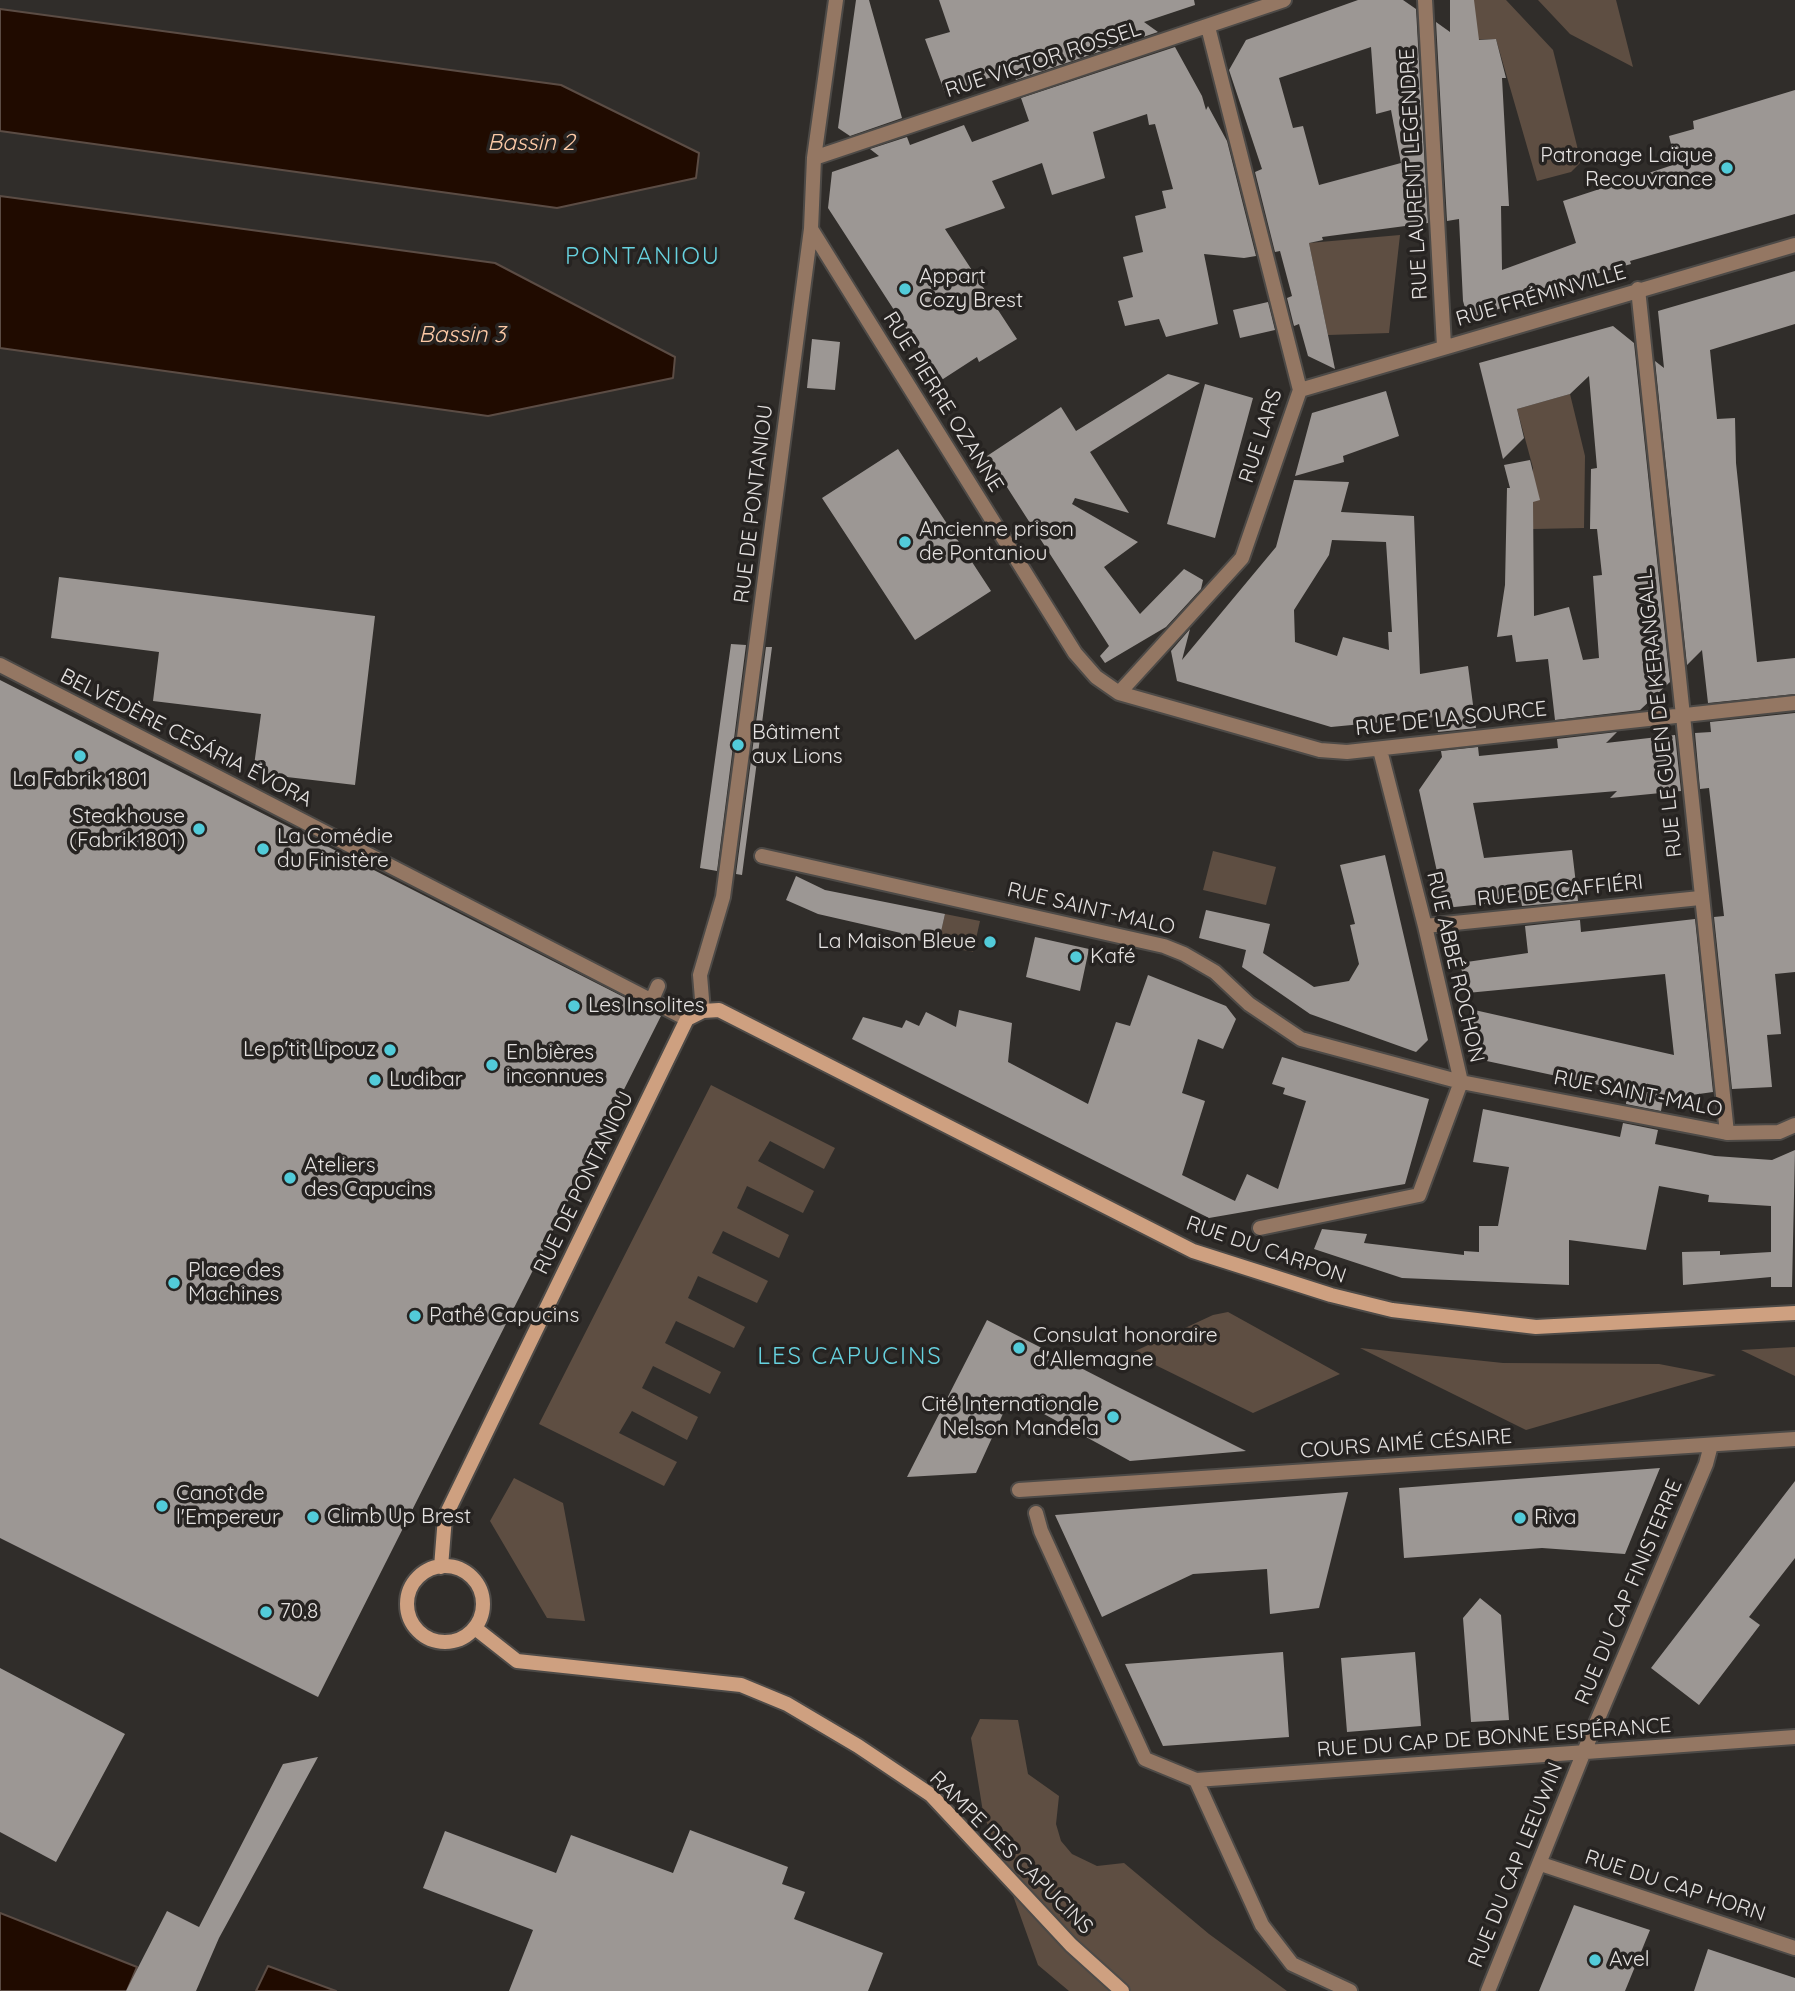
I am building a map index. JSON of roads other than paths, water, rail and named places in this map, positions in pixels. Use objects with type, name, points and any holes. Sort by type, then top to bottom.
[{"type":"street","name":"RUE DE PONTANIOU","points":[[441,1567],[444,1517],[694,1014],[700,975],[723,897],[811,229],[814,158],[836,0]]},
{"type":"street","name":"RUE VICTOR ROSSEL","points":[[814,158],[1208,27],[1251,6],[1284,0]]},
{"type":"street","name":"RUE LAURENT LEGENDRE","points":[[1425,0],[1444,346]]},
{"type":"street","name":"RUE LARS","points":[[1119,693],[1242,558],[1300,390],[1208,27]]},
{"type":"street","name":"RUE PIERRE OZANNE","points":[[811,229],[1075,653],[1096,677],[1119,693]]},
{"type":"street","name":"RUE FRÉMINVILLE","points":[[1300,390],[1795,245]]},
{"type":"street","name":"RUE LE GUEN DE KERANGALL","points":[[1638,289],[1700,898],[1727,1133]]},
{"type":"street","name":"BELVÉDÈRE CESÁRIA ÉVORA","points":[[0,665],[652,1002],[694,1014]]},
{"type":"street","name":"RUE DE LA SOURCE","points":[[1119,693],[1320,750],[1380,750],[1795,703]]},
{"type":"street","name":"RUE ABBÉ ROCHON","points":[[1260,1228],[1419,1195],[1461,1082],[1380,750]]},
{"type":"street","name":"RUE SAINT-MALO","points":[[762,856],[1150,943],[1184,954],[1215,972],[1250,1004],[1301,1039],[1461,1082],[1727,1133],[1779,1132],[1795,1125]]},
{"type":"street","name":"RUE DE CAFFIÉRI","points":[[1425,926],[1700,898]]},
{"type":"street","points":[[652,1002],[658,986]]},
{"type":"street","name":"RUE DU CARPON","points":[[694,1014],[719,1010],[1193,1251],[1331,1295],[1392,1310],[1536,1327],[1795,1313]]},
{"type":"street","name":"COURS AIMÉ CÉSAIRE","points":[[1019,1490],[1795,1439]]},
{"type":"street","name":"RUE DU CAP FINISTERRE","points":[[1583,1754],[1706,1464],[1711,1445]]},
{"type":"street","points":[[1036,1513],[1041,1531],[1145,1759],[1196,1780],[1262,1924],[1292,1964],[1350,1991]]},
{"type":"street","points":[[441,1567],[453,1567],[475,1580],[483,1604],[475,1628],[455,1640],[443,1642],[421,1633],[408,1612],[411,1588],[419,1577],[441,1567]]},
{"type":"street","name":"RAMPE DES CAPUCINS","points":[[475,1628],[517,1661],[741,1685],[787,1704],[858,1745],[930,1796],[1071,1945],[1122,1991]]},
{"type":"street","name":"RUE DU CAP DE BONNE ESPÉRANCE","points":[[1196,1780],[1795,1737]]},
{"type":"street","name":"RUE DU CAP LEEUWIN","points":[[1488,1991],[1583,1754]]},
{"type":"street","name":"RUE DU CAP HORN","points":[[1541,1864],[1795,1948]]},
{"type":"water","name":"Bassin 2","points":[[0,9],[561,85],[699,153],[696,178],[557,208],[0,131]]},
{"type":"water","name":"Bassin 3","points":[[0,196],[495,263],[675,357],[673,378],[488,416],[0,348]]},
{"type":"water","points":[[0,1913],[137,1967],[127,1991],[0,1991]]},
{"type":"water","points":[[268,1966],[336,1991],[256,1991]]},
{"type":"place","name":"Patronage Laïque Recouvrance","points":[[1727,168]]},
{"type":"place","name":"Appart Cozy Brest","points":[[905,289]]},
{"type":"place","name":"Ancienne prison de Pontaniou","points":[[905,542]]},
{"type":"place","name":"Bâtiment aux Lions","points":[[738,745]]},
{"type":"place","name":"La Fabrik 1801","points":[[80,756]]},
{"type":"place","name":"Steakhouse (Fabrik1801)","points":[[199,829]]},
{"type":"place","name":"La Comédie du Finistère","points":[[263,849]]},
{"type":"place","name":"La Maison Bleue","points":[[990,942]]},
{"type":"place","name":"Kafé","points":[[1076,957]]},
{"type":"place","name":"Les Insolites","points":[[574,1006]]},
{"type":"place","name":"Le p'tit Lipouz","points":[[390,1050]]},
{"type":"place","name":"En bières inconnues","points":[[492,1065]]},
{"type":"place","name":"Ludibar","points":[[375,1080]]},
{"type":"place","name":"Ateliers des Capucins","points":[[290,1178]]},
{"type":"place","name":"Place des Machines","points":[[174,1283]]},
{"type":"place","name":"Pathé Capucins","points":[[415,1316]]},
{"type":"place","name":"Consulat honoraire d'Allemagne","points":[[1019,1348]]},
{"type":"place","name":"Cité Internationale Nelson Mandela","points":[[1113,1417]]},
{"type":"place","name":"Canot de l'Empereur","points":[[162,1506]]},
{"type":"place","name":"Climb Up Brest","points":[[313,1517]]},
{"type":"place","name":"Riva","points":[[1520,1518]]},
{"type":"place","name":"70.8","points":[[266,1612]]},
{"type":"place","name":"Avel","points":[[1595,1960]]},
{"type":"district","name":"PONTANIOU","points":[[643,257]]},
{"type":"district","name":"LES CAPUCINS","points":[[850,1357]]}]
